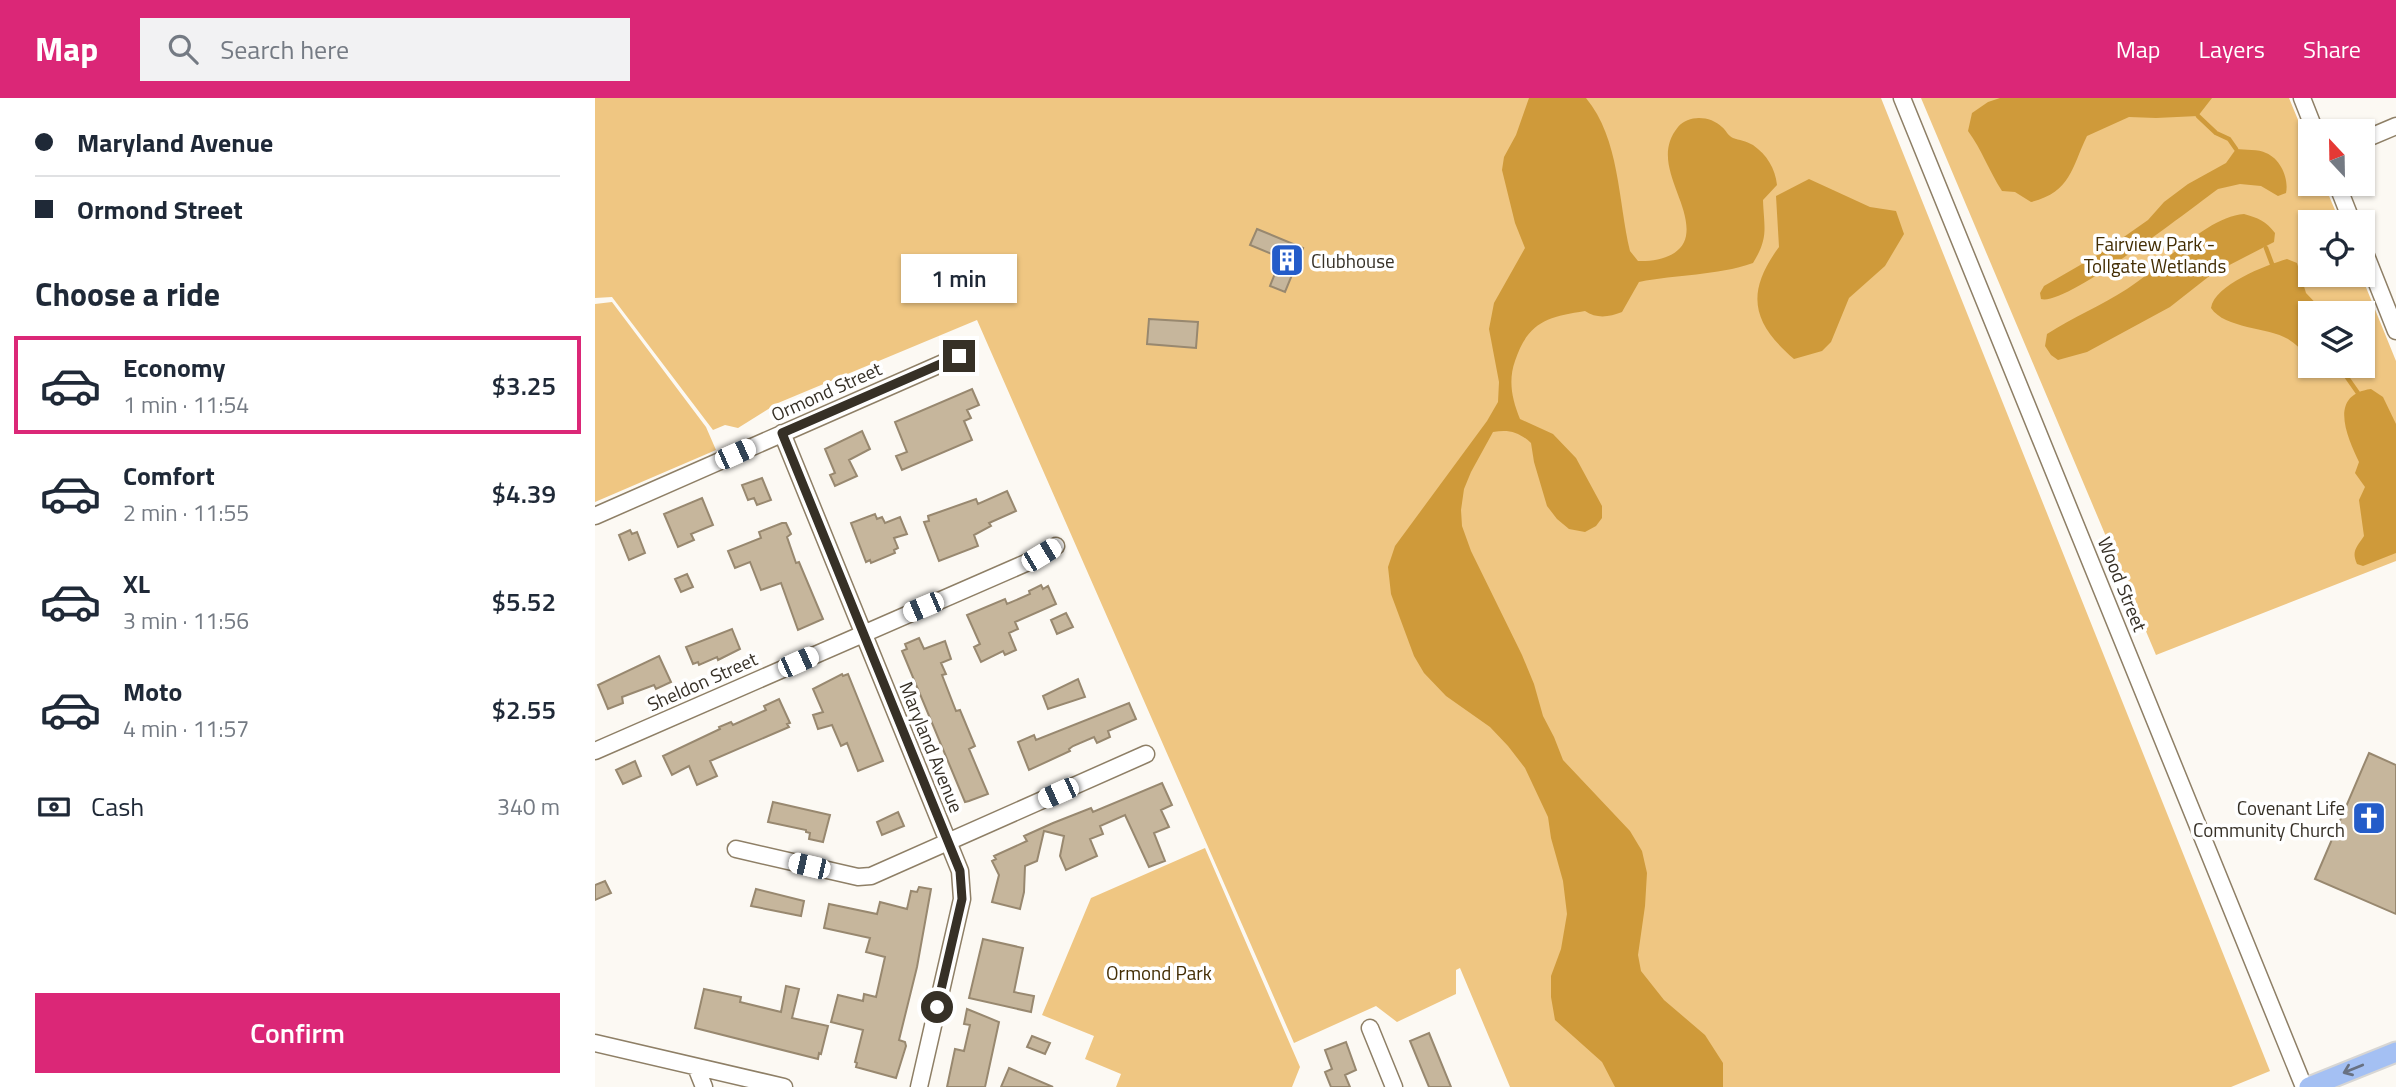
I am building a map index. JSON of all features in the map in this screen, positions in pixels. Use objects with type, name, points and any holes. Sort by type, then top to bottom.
[{"type":"main road","points":[[2307,1087],[2396,1052]]},
{"type":"street","name":"Wood Street","points":[[1902,98],[2307,1087]]},
{"type":"street","points":[[2302,98],[2310,119]]},
{"type":"street","points":[[2375,135],[2396,126]]},
{"type":"street","points":[[2375,278],[2396,331]]},
{"type":"street","name":"Ormond Street","points":[[595,516],[959,356]]},
{"type":"street","name":"Maryland Avenue","points":[[782,433],[960,871],[962,899],[919,1087]]},
{"type":"street","name":"Sheldon Street","points":[[595,751],[1035,559],[1056,546]]},
{"type":"street","points":[[736,849],[858,877],[871,876],[1146,754]]},
{"type":"street","points":[[1370,1028],[1394,1087]]},
{"type":"street","points":[[595,1043],[784,1087]]},
{"type":"street","points":[[695,1067],[704,1087]]},
{"type":"green space","points":[[595,98],[1881,98],[2270,1071],[2231,1087],[1510,1087],[1460,968],[1456,970],[1456,994],[1397,1022],[1376,1006],[1294,1043],[977,320],[778,403],[738,428],[725,425],[713,430],[612,297],[595,298]]},
{"type":"green space","name":"Fairview Park - Tollgate Wetlands","points":[[1921,98],[2289,98],[2298,120],[2298,196],[2329,196],[2335,210],[2298,210],[2298,287],[2366,287],[2372,301],[2298,301],[2298,378],[2375,378],[2375,309],[2396,361],[2396,561],[2156,655]]},
{"type":"green space","points":[[612,302],[706,427],[716,450],[595,502],[595,304]]},
{"type":"green space","name":"Ormond Park","points":[[1205,848],[1300,1067],[1292,1087],[1116,1087],[1121,1074],[1085,1059],[1094,1036],[1042,1015],[1091,898]]},
{"type":"shaded area","points":[[1529,98],[1586,98],[1597,114],[1612,151],[1630,251],[1638,261],[1667,257],[1679,249],[1686,236],[1686,223],[1669,168],[1668,154],[1670,140],[1678,127],[1688,120],[1700,118],[1717,123],[1731,137],[1758,149],[1770,162],[1776,179],[1777,185],[1763,200],[1763,239],[1753,263],[1725,270],[1639,282],[1622,312],[1603,316],[1585,311],[1550,319],[1533,330],[1520,348],[1511,383],[1520,419],[1553,434],[1576,458],[1602,506],[1602,518],[1596,526],[1585,532],[1569,529],[1557,519],[1547,506],[1531,443],[1509,431],[1493,432],[1464,489],[1461,510],[1462,526],[1471,551],[1522,655],[1543,716],[1563,760],[1630,831],[1642,851],[1647,873],[1638,955],[1641,971],[1664,1000],[1705,1035],[1723,1063],[1723,1087],[1615,1087],[1602,1062],[1555,1020],[1551,976],[1561,949],[1567,914],[1563,881],[1548,817],[1525,768],[1508,746],[1490,727],[1446,696],[1424,673],[1414,656],[1391,594],[1388,567],[1395,546],[1487,421],[1498,402],[1499,382],[1489,329],[1494,303],[1525,248],[1515,223],[1502,170],[1504,157],[1516,135]]},
{"type":"shaded area","points":[[2000,98],[2212,98],[2198,116],[2129,117],[2087,136],[2068,178],[2054,192],[2031,202],[2015,192],[2002,191],[1968,131],[1972,113],[1988,102]]},
{"type":"shaded area","points":[[2236,149],[2256,150],[2276,160],[2285,176],[2286,193],[2278,196],[2261,186],[2240,184],[2218,189],[2101,273],[2075,288],[2041,299],[2040,293],[2044,286],[2101,253],[2148,220],[2164,202],[2188,184],[2226,163]]},
{"type":"shaded area","points":[[1809,179],[1870,207],[1896,211],[1904,234],[1885,266],[1849,298],[1831,342],[1822,351],[1794,359],[1769,333],[1758,307],[1758,293],[1761,279],[1779,247],[1776,196]]},
{"type":"shaded area","points":[[2244,214],[2268,226],[2275,233],[2274,242],[2212,274],[2170,307],[2087,352],[2058,360],[2051,355],[2045,346],[2047,334],[2127,289],[2214,224]]},
{"type":"shaded area","points":[[2287,259],[2297,263],[2298,287],[2304,287],[2314,301],[2298,301],[2298,347],[2280,335],[2226,320],[2211,308],[2221,291],[2242,277]]},
{"type":"shaded area","points":[[2371,389],[2383,397],[2396,424],[2396,553],[2363,566],[2357,564],[2355,556],[2364,536],[2359,500],[2365,487],[2355,473],[2359,462],[2344,419],[2349,400],[2357,393]]},
{"type":"building","name":"Clubhouse","points":[[1257,229],[1303,248],[1285,292],[1270,286],[1278,266],[1272,254],[1250,245]]},
{"type":"building","points":[[1149,319],[1198,322],[1196,348],[1147,344]]},
{"type":"building","points":[[972,389],[979,405],[967,410],[971,418],[964,421],[972,440],[902,470],[896,456],[907,452],[895,422]]},
{"type":"building","points":[[862,431],[870,449],[849,460],[857,476],[835,486],[830,475],[835,473],[825,449]]},
{"type":"building","points":[[762,478],[771,500],[757,505],[754,498],[748,500],[742,485]]},
{"type":"building","points":[[1007,491],[1016,511],[989,523],[991,526],[974,535],[978,546],[939,561],[924,522],[929,521],[928,516],[976,499],[978,504]]},
{"type":"building","points":[[702,498],[713,525],[691,534],[694,540],[678,547],[664,514]]},
{"type":"building","points":[[875,514],[877,519],[882,517],[885,523],[900,517],[907,534],[894,538],[898,548],[894,550],[895,553],[871,563],[870,560],[866,562],[851,523]]},
{"type":"building","points":[[786,523],[791,534],[787,537],[796,563],[799,562],[823,619],[798,630],[781,583],[761,590],[750,562],[735,568],[728,551],[761,538],[759,532]]},
{"type":"building","points":[[630,530],[632,534],[637,532],[645,553],[629,560],[619,535]]},
{"type":"building","points":[[687,574],[693,587],[681,592],[675,579]]},
{"type":"building","points":[[1041,585],[1043,589],[1048,586],[1056,604],[1015,622],[1018,629],[1009,633],[1016,650],[1005,655],[1003,651],[981,662],[974,647],[980,644],[967,615],[1005,599],[1007,604],[1030,594],[1029,591]]},
{"type":"building","points":[[1066,613],[1073,627],[1057,634],[1051,620]]},
{"type":"building","points":[[732,629],[740,649],[718,660],[717,657],[699,665],[698,662],[693,664],[686,647]]},
{"type":"building","points":[[919,638],[924,649],[945,641],[951,659],[941,663],[946,674],[942,675],[956,711],[960,710],[975,746],[969,749],[988,794],[965,802],[902,651],[907,649],[905,644]]},
{"type":"building","points":[[659,656],[671,682],[656,689],[654,685],[622,697],[623,703],[608,709],[598,685]]},
{"type":"building","points":[[842,674],[848,674],[883,761],[858,771],[847,743],[841,746],[832,725],[818,729],[813,715],[823,712],[813,689]]},
{"type":"building","points":[[1078,679],[1085,697],[1048,709],[1043,696]]},
{"type":"building","points":[[779,699],[790,723],[787,724],[789,727],[710,761],[717,776],[697,785],[689,766],[672,775],[663,756],[720,729],[719,727],[731,722],[733,725],[766,710],[764,706]]},
{"type":"building","points":[[1129,703],[1136,719],[1108,731],[1110,737],[1097,743],[1094,737],[1029,770],[1018,742],[1034,735],[1036,740]]},
{"type":"building","name":"Covenant Life Community Church","points":[[2369,753],[2396,765],[2396,914],[2315,879]]},
{"type":"building","points":[[635,761],[641,776],[623,784],[616,770]]},
{"type":"building","points":[[1162,783],[1172,805],[1161,810],[1169,827],[1154,833],[1165,861],[1149,867],[1125,815],[1100,826],[1103,834],[1090,839],[1097,856],[1066,870],[1060,856],[1064,836],[1044,831],[1037,861],[1025,866],[1020,909],[992,902],[999,875],[992,861],[996,859],[994,856],[1027,841],[1024,836],[1053,823],[1091,808],[1093,812]]},
{"type":"building","points":[[773,802],[830,815],[823,842],[809,839],[810,833],[806,830],[768,822]]},
{"type":"building","points":[[898,812],[904,826],[882,835],[877,822]]},
{"type":"building","points":[[605,881],[611,893],[595,900],[595,885]]},
{"type":"building","points":[[919,887],[931,889],[917,967],[899,1040],[905,1042],[906,1046],[896,1078],[856,1067],[863,1030],[831,1022],[838,995],[863,1001],[864,994],[876,997],[885,957],[866,952],[870,938],[824,928],[829,904],[877,914],[880,902],[907,909],[911,891],[917,892]]},
{"type":"building","points":[[756,889],[804,901],[801,916],[751,906]]},
{"type":"building","points":[[983,939],[1023,948],[1014,992],[1034,996],[1031,1012],[969,998]]},
{"type":"building","points":[[786,986],[799,989],[792,1018],[828,1026],[818,1059],[695,1028],[704,989],[741,997],[740,1002],[781,1012]]},
{"type":"building","points":[[967,1009],[999,1022],[985,1087],[947,1087],[955,1049],[964,1051],[970,1025],[964,1024]]},
{"type":"building","points":[[1429,1033],[1451,1087],[1429,1087],[1410,1041]]},
{"type":"building","points":[[1032,1036],[1050,1043],[1045,1054],[1027,1047]]},
{"type":"building","points":[[1346,1042],[1356,1070],[1345,1075],[1350,1087],[1331,1087],[1325,1072],[1332,1069],[1325,1050]]},
{"type":"building","points":[[1009,1068],[1053,1087],[1001,1087]]},
{"type":"waterway","points":[[2198,116],[2216,133],[2229,139],[2236,149]]},
{"type":"waterway","points":[[2266,248],[2272,264]]},
{"type":"waterway","points":[[2347,378],[2358,393]]},
{"type":"place","name":"Clubhouse","points":[[1287,260]]},
{"type":"place","name":"Covenant Life Community Church","points":[[2369,818]]},
{"type":"route","points":[[937,1007],[962,899],[960,871],[782,433],[959,356]]}]
